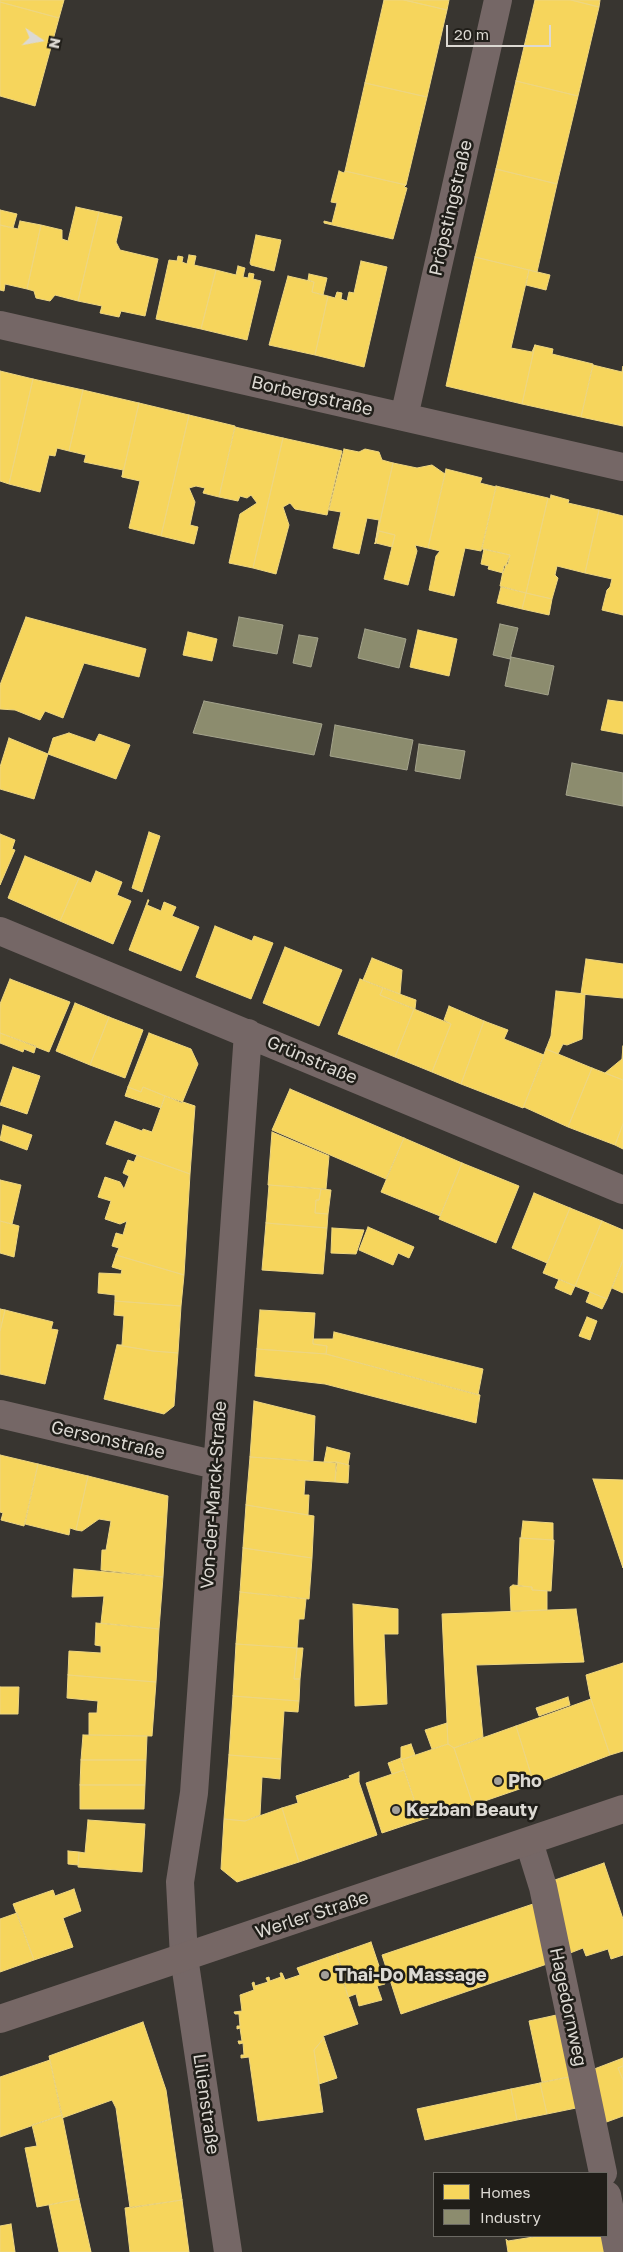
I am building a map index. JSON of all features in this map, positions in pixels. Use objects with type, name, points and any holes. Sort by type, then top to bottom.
[{"type":"main road","name":"Werler Straße","points":[[0,2019],[623,1809]]},
{"type":"street","name":"Pröpstingstraße","points":[[404,417],[498,0]]},
{"type":"street","name":"Borbergstraße","points":[[0,325],[623,466]]},
{"type":"street","name":"Grünstraße","points":[[0,931],[623,1190]]},
{"type":"street","name":"Von-der-Marck-Straße","points":[[184,1957],[180,1882],[194,1793],[248,1033]]},
{"type":"street","name":"Gersonstraße","points":[[0,1414],[216,1466]]},
{"type":"street","name":"Hagedornweg","points":[[529,1842],[543,1886],[602,2172]]},
{"type":"street","name":"Lilienstraße","points":[[184,1957],[228,2252]]},
{"type":"street","points":[[608,2200],[618,2252]]},
{"type":"building: Homes","points":[[0,0],[64,0],[59,18],[0,2]]},
{"type":"building: Homes","points":[[384,0],[404,0],[447,10],[427,97],[365,83]]},
{"type":"building: Homes","points":[[404,0],[449,0],[447,10]]},
{"type":"building: Homes","points":[[535,0],[571,0],[599,7],[578,96],[516,81]]},
{"type":"building: Homes","points":[[571,0],[600,0],[599,7]]},
{"type":"building: Homes","points":[[0,2],[59,18],[35,106],[0,96]]},
{"type":"building: Homes","points":[[516,81],[578,96],[557,184],[496,169]]},
{"type":"building: Homes","points":[[365,83],[427,97],[406,185],[345,171]]},
{"type":"building: Homes","points":[[496,169],[557,184],[537,272],[475,257]]},
{"type":"building: Homes","points":[[339,171],[406,185],[404,187],[407,188],[393,239],[324,223],[324,221],[332,223],[337,203],[331,202]]},
{"type":"building: Homes","points":[[76,207],[99,212],[78,301],[55,295],[50,301],[36,298],[34,291],[27,289],[41,225],[62,230],[62,239],[68,241]]},
{"type":"building: Homes","points":[[0,210],[17,214],[13,228],[0,225]]},
{"type":"building: Homes","points":[[99,212],[122,217],[116,242],[120,250],[158,259],[145,316],[121,311],[119,317],[100,313],[102,306],[78,301]]},
{"type":"building: Homes","points":[[20,221],[41,225],[27,289],[5,284],[4,291],[0,290],[0,225],[18,229]]},
{"type":"building: Homes","points":[[256,235],[281,240],[274,271],[251,265],[250,263]]},
{"type":"building: Homes","points":[[189,255],[196,256],[194,265],[216,270],[201,329],[156,319],[169,260],[177,261],[178,256],[183,257],[182,262],[187,264]]},
{"type":"building: Homes","points":[[475,257],[529,270],[511,348],[532,352],[535,345],[522,404],[446,386]]},
{"type":"building: Homes","points":[[361,261],[387,267],[364,367],[315,355],[328,296],[335,298],[337,292],[342,293],[341,299],[347,301],[349,292],[354,293]]},
{"type":"building: Homes","points":[[238,266],[245,268],[243,277],[248,278],[249,273],[254,274],[253,279],[261,281],[247,340],[201,329],[216,270],[236,275]]},
{"type":"building: Homes","points":[[529,270],[550,275],[546,290],[526,285]]},
{"type":"building: Homes","points":[[309,274],[327,278],[323,295],[312,292],[314,282],[308,280]]},
{"type":"building: Homes","points":[[288,276],[314,282],[312,292],[328,296],[315,355],[269,345]]},
{"type":"building: Homes","points":[[535,345],[553,349],[552,354],[593,364],[581,417],[522,404]]},
{"type":"building: Homes","points":[[593,365],[622,372],[623,366],[623,426],[581,417]]},
{"type":"building: Homes","points":[[0,371],[33,379],[9,484],[0,481]]},
{"type":"building: Homes","points":[[33,379],[83,390],[69,451],[57,448],[55,456],[49,455],[40,492],[9,484]]},
{"type":"building: Homes","points":[[83,390],[139,403],[122,477],[123,470],[84,462],[86,455],[69,451]]},
{"type":"building: Homes","points":[[139,403],[189,415],[161,536],[129,528],[140,481],[122,477]]},
{"type":"building: Homes","points":[[189,415],[235,426],[219,497],[203,493],[205,488],[196,486],[189,488],[195,502],[190,525],[198,527],[194,544],[161,536]]},
{"type":"building: Homes","points":[[235,427],[283,438],[253,568],[229,563],[240,514],[257,503],[251,495],[247,498],[240,496],[238,501],[219,497]]},
{"type":"building: Homes","points":[[283,438],[342,451],[327,515],[295,509],[290,503],[283,507],[289,525],[276,574],[253,568]]},
{"type":"building: Homes","points":[[344,449],[359,452],[365,449],[379,452],[382,460],[393,463],[375,544],[379,520],[367,518],[359,554],[333,548],[341,512],[329,510]]},
{"type":"building: Homes","points":[[393,463],[417,468],[432,465],[445,474],[428,548],[415,545],[417,551],[408,585],[384,579],[395,535],[379,531],[375,544]]},
{"type":"building: Homes","points":[[446,469],[482,478],[480,483],[496,487],[481,551],[465,548],[454,596],[429,590],[436,556],[440,551],[428,548]]},
{"type":"building: Homes","points":[[496,486],[548,498],[526,593],[500,586],[504,566],[508,564],[510,555],[482,549]]},
{"type":"building: Homes","points":[[551,495],[569,500],[568,503],[599,510],[585,573],[557,566],[555,575],[558,578],[552,599],[526,593],[548,498],[550,499]]},
{"type":"building: Homes","points":[[599,510],[623,516],[623,615],[602,610],[612,579],[585,573]]},
{"type":"building: Homes","points":[[379,531],[395,535],[392,547],[376,543]]},
{"type":"building: Homes","points":[[484,549],[510,555],[503,573],[488,569],[489,566],[481,564]]},
{"type":"building: Homes","points":[[501,587],[526,593],[522,609],[497,603]]},
{"type":"building: Homes","points":[[526,593],[552,599],[549,615],[522,609]]},
{"type":"building: Homes","points":[[26,617],[146,649],[139,677],[84,663],[63,718],[45,711],[40,720],[15,710],[0,709],[0,685]]},
{"type":"building: Homes","points":[[418,630],[457,639],[449,676],[410,667]]},
{"type":"building: Homes","points":[[188,632],[217,639],[212,661],[183,655]]},
{"type":"building: Homes","points":[[608,700],[623,702],[623,734],[601,730]]},
{"type":"building: Homes","points":[[69,733],[95,742],[99,734],[130,745],[116,779],[48,754],[53,738]]},
{"type":"building: Homes","points":[[9,738],[48,754],[34,799],[0,789],[0,767]]},
{"type":"building: Homes","points":[[149,832],[160,836],[142,892],[132,888]]},
{"type":"building: Homes","points":[[0,834],[15,840],[12,849],[15,850],[0,885]]},
{"type":"building: Homes","points":[[25,856],[79,878],[60,921],[8,898]]},
{"type":"building: Homes","points":[[96,871],[122,882],[117,895],[131,901],[113,944],[60,921],[79,878],[91,883]]},
{"type":"building: Homes","points":[[148,900],[147,905],[161,911],[164,902],[176,907],[172,916],[199,927],[181,971],[129,950]]},
{"type":"building: Homes","points":[[215,926],[252,941],[254,936],[273,943],[251,999],[196,977]]},
{"type":"building: Homes","points":[[285,947],[342,970],[319,1026],[263,1003]]},
{"type":"building: Homes","points":[[372,958],[402,970],[400,994],[363,980]]},
{"type":"building: Homes","points":[[586,959],[623,964],[623,998],[581,994]]},
{"type":"building: Homes","points":[[10,979],[70,1002],[49,1052],[0,1033],[0,1004]]},
{"type":"building: Homes","points":[[360,979],[383,988],[380,995],[414,1009],[395,1057],[338,1034]]},
{"type":"building: Homes","points":[[383,988],[416,1000],[415,1009],[380,995]]},
{"type":"building: Homes","points":[[556,991],[585,994],[582,1039],[567,1045],[563,1044],[558,1054],[546,1049],[551,1036]]},
{"type":"building: Homes","points":[[75,1003],[109,1017],[90,1065],[56,1051]]},
{"type":"building: Homes","points":[[449,1006],[484,1021],[461,1084],[432,1072],[451,1024],[444,1020]]},
{"type":"building: Homes","points":[[414,1009],[451,1024],[432,1072],[395,1057]]},
{"type":"building: Homes","points":[[109,1017],[143,1030],[125,1078],[90,1065]]},
{"type":"building: Homes","points":[[484,1021],[508,1030],[504,1039],[544,1055],[523,1108],[461,1084]]},
{"type":"building: Homes","points":[[0,1033],[36,1046],[34,1053],[24,1049],[23,1052],[0,1043]]},
{"type":"building: Homes","points":[[149,1033],[191,1049],[198,1064],[182,1103],[143,1087],[141,1092],[128,1087]]},
{"type":"building: Homes","points":[[623,1046],[623,1080],[605,1073],[622,1059]]},
{"type":"building: Homes","points":[[546,1049],[592,1068],[568,1127],[523,1108]]},
{"type":"building: Homes","points":[[13,1067],[40,1076],[27,1114],[0,1105]]},
{"type":"building: Homes","points":[[592,1068],[623,1080],[623,1124],[615,1145],[568,1127]]},
{"type":"building: Homes","points":[[128,1087],[141,1092],[143,1087],[165,1096],[161,1108],[125,1096]]},
{"type":"building: Homes","points":[[290,1089],[404,1138],[386,1179],[272,1130]]},
{"type":"building: Homes","points":[[165,1096],[195,1106],[190,1174],[106,1144],[115,1121],[142,1131],[143,1129],[152,1132]]},
{"type":"building: Homes","points":[[623,1124],[623,1149],[615,1145]]},
{"type":"building: Homes","points":[[3,1125],[32,1135],[27,1150],[0,1140]]},
{"type":"building: Homes","points":[[272,1132],[329,1156],[326,1189],[268,1185]]},
{"type":"building: Homes","points":[[404,1138],[462,1163],[440,1216],[381,1192]]},
{"type":"building: Homes","points":[[137,1155],[190,1174],[184,1275],[116,1255],[119,1248],[112,1246],[116,1233],[123,1235],[127,1221],[120,1224],[105,1219],[111,1201],[98,1197],[105,1177],[120,1182],[124,1189],[129,1176],[123,1173],[128,1160],[134,1162]]},
{"type":"building: Homes","points":[[462,1163],[519,1186],[496,1243],[439,1219]]},
{"type":"building: Homes","points":[[0,1180],[21,1185],[12,1224],[0,1221]]},
{"type":"building: Homes","points":[[269,1185],[321,1189],[319,1200],[316,1200],[315,1213],[328,1214],[327,1228],[266,1223]]},
{"type":"building: Homes","points":[[321,1189],[331,1190],[328,1214],[315,1213],[316,1200],[319,1200]]},
{"type":"building: Homes","points":[[534,1193],[570,1208],[547,1263],[512,1248]]},
{"type":"building: Homes","points":[[570,1208],[602,1221],[575,1286],[543,1273]]},
{"type":"building: Homes","points":[[0,1221],[19,1226],[14,1257],[0,1253]]},
{"type":"building: Homes","points":[[602,1221],[623,1230],[623,1260],[607,1299],[575,1286]]},
{"type":"building: Homes","points":[[266,1223],[327,1228],[323,1274],[262,1270]]},
{"type":"building: Homes","points":[[368,1227],[414,1247],[409,1258],[398,1253],[393,1265],[359,1250]]},
{"type":"building: Homes","points":[[332,1228],[364,1230],[356,1254],[331,1253]]},
{"type":"building: Homes","points":[[116,1255],[184,1275],[181,1306],[115,1301],[115,1295],[98,1293],[99,1273],[121,1274],[122,1270],[112,1267]]},
{"type":"building: Homes","points":[[623,1260],[623,1293],[612,1288]]},
{"type":"building: Homes","points":[[559,1279],[575,1286],[571,1295],[555,1288]]},
{"type":"building: Homes","points":[[590,1292],[607,1299],[602,1309],[586,1302]]},
{"type":"building: Homes","points":[[115,1301],[181,1306],[178,1353],[117,1345],[122,1345],[124,1316],[114,1315]]},
{"type":"building: Homes","points":[[0,1309],[5,1310],[0,1331]]},
{"type":"building: Homes","points":[[5,1310],[53,1322],[51,1329],[58,1330],[45,1384],[0,1374],[0,1331]]},
{"type":"building: Homes","points":[[260,1310],[315,1313],[313,1344],[327,1346],[326,1354],[257,1349]]},
{"type":"building: Homes","points":[[587,1317],[597,1321],[590,1340],[579,1336]]},
{"type":"building: Homes","points":[[334,1332],[483,1369],[478,1395],[326,1354],[327,1346],[313,1344],[313,1339],[333,1339]]},
{"type":"building: Homes","points":[[117,1345],[178,1353],[174,1406],[164,1414],[104,1399]]},
{"type":"building: Homes","points":[[257,1349],[326,1354],[480,1395],[476,1423],[325,1384],[255,1376]]},
{"type":"building: Homes","points":[[254,1401],[315,1416],[313,1461],[250,1457]]},
{"type":"building: Homes","points":[[327,1447],[350,1453],[348,1465],[324,1462]]},
{"type":"building: Homes","points":[[0,1455],[38,1464],[24,1526],[1,1520],[3,1513],[0,1512]]},
{"type":"building: Homes","points":[[250,1457],[337,1463],[335,1482],[305,1480],[304,1495],[309,1495],[308,1515],[246,1505]]},
{"type":"building: Homes","points":[[336,1462],[349,1465],[348,1483],[335,1482]]},
{"type":"building: Homes","points":[[38,1464],[88,1476],[76,1530],[70,1528],[69,1535],[25,1524]]},
{"type":"building: Homes","points":[[88,1476],[168,1496],[163,1577],[101,1570],[102,1550],[106,1550],[111,1521],[99,1519],[82,1531],[76,1530]]},
{"type":"building: Homes","points":[[593,1479],[623,1480],[623,1568]]},
{"type":"building: Homes","points":[[246,1505],[314,1516],[312,1558],[243,1548]]},
{"type":"building: Homes","points":[[523,1521],[553,1523],[553,1540],[521,1538]]},
{"type":"building: Homes","points":[[520,1538],[554,1540],[551,1591],[532,1590],[532,1587],[518,1586]]},
{"type":"building: Homes","points":[[243,1548],[312,1558],[309,1599],[240,1592]]},
{"type":"building: Homes","points":[[74,1569],[163,1577],[159,1629],[101,1623],[104,1596],[72,1597]]},
{"type":"building: Homes","points":[[513,1585],[532,1587],[532,1590],[547,1591],[547,1610],[511,1611],[510,1587]]},
{"type":"building: Homes","points":[[240,1592],[306,1599],[304,1619],[299,1619],[297,1648],[236,1644]]},
{"type":"building: Homes","points":[[353,1604],[398,1609],[398,1634],[384,1634],[387,1704],[355,1706]]},
{"type":"building: Homes","points":[[576,1609],[584,1662],[476,1665],[483,1737],[454,1748],[448,1744],[442,1614]]},
{"type":"building: Homes","points":[[96,1623],[159,1629],[156,1682],[68,1675],[69,1651],[101,1653],[101,1646],[95,1645]]},
{"type":"building: Homes","points":[[236,1644],[297,1648],[294,1679],[300,1679],[299,1701],[233,1696]]},
{"type":"building: Homes","points":[[297,1648],[303,1648],[300,1679],[294,1679]]},
{"type":"building: Homes","points":[[623,1663],[623,1751],[610,1755],[590,1696],[586,1675]]},
{"type":"building: Homes","points":[[68,1675],[156,1682],[152,1736],[89,1735],[89,1713],[97,1713],[98,1701],[67,1698]]},
{"type":"building: Homes","points":[[0,1687],[19,1687],[18,1714],[0,1714]]},
{"type":"building: Homes","points":[[233,1696],[299,1701],[298,1712],[284,1711],[281,1759],[229,1755]]},
{"type":"building: Homes","points":[[568,1697],[570,1705],[539,1716],[536,1708]]},
{"type":"building: Homes","points":[[591,1699],[610,1755],[534,1784],[516,1726]]},
{"type":"building: Homes","points":[[447,1723],[448,1744],[432,1749],[425,1730]]},
{"type":"building: Homes","points":[[516,1726],[534,1784],[473,1805],[454,1748]]},
{"type":"building: Homes","points":[[83,1735],[147,1736],[146,1760],[81,1760]]},
{"type":"building: Homes","points":[[411,1744],[415,1755],[401,1760],[401,1747]]},
{"type":"building: Homes","points":[[448,1744],[454,1748],[473,1805],[421,1820],[401,1760]]},
{"type":"building: Homes","points":[[229,1755],[281,1759],[280,1779],[262,1777],[260,1815],[245,1821],[224,1819]]},
{"type":"building: Homes","points":[[401,1758],[404,1770],[392,1774],[388,1763]]},
{"type":"building: Homes","points":[[81,1760],[146,1760],[145,1785],[80,1785]]},
{"type":"building: Homes","points":[[404,1770],[421,1820],[382,1833],[366,1783]]},
{"type":"building: Homes","points":[[359,1772],[359,1782],[377,1835],[299,1862],[282,1808],[298,1803],[296,1796],[350,1778],[349,1776]]},
{"type":"building: Homes","points":[[80,1785],[145,1785],[144,1809],[80,1809]]},
{"type":"building: Homes","points":[[282,1808],[299,1862],[237,1882],[221,1869],[224,1819],[245,1821]]},
{"type":"building: Homes","points":[[88,1820],[145,1824],[142,1872],[78,1867],[79,1852],[85,1853]]},
{"type":"building: Homes","points":[[68,1851],[79,1852],[78,1865],[68,1864]]},
{"type":"building: Homes","points":[[604,1863],[623,1919],[623,1955],[611,1959],[608,1949],[586,1956],[583,1948],[565,1955],[549,1882]]},
{"type":"building: Homes","points":[[74,1889],[81,1911],[63,1918],[73,1947],[34,1960],[13,1904],[53,1890],[55,1896]]},
{"type":"building: Homes","points":[[536,1903],[550,1963],[401,2014],[382,1955]]},
{"type":"building: Homes","points":[[17,1913],[34,1960],[0,1972],[0,1919]]},
{"type":"building: Homes","points":[[371,1942],[385,1984],[377,1986],[382,2000],[359,2006],[356,1994],[348,1997],[337,1954]]},
{"type":"building: Homes","points":[[337,1954],[344,1975],[341,1976],[358,2024],[323,2036],[324,2038],[314,2050],[323,2112],[258,2121],[249,2057],[241,2058],[241,2055],[244,2055],[243,2043],[239,2044],[238,2041],[242,2041],[240,2028],[237,2029],[237,2026],[240,2026],[239,2014],[234,2012],[242,2011],[240,1995],[254,1990],[252,1983],[254,1982],[255,1986],[268,1982],[266,1978],[269,1977],[270,1981],[281,1977],[280,1973],[282,1973],[285,1980],[300,1975],[297,1968]]},
{"type":"building: Homes","points":[[561,2014],[574,2076],[542,2082],[529,2021]]},
{"type":"building: Homes","points":[[143,2022],[166,2090],[182,2200],[130,2208],[116,2108],[112,2100],[62,2118],[49,2056]]},
{"type":"building: Homes","points":[[324,2038],[337,2078],[319,2084],[314,2050]]},
{"type":"building: Homes","points":[[623,2058],[623,2066],[618,2068],[623,2080],[623,2116],[601,2124],[589,2071]]},
{"type":"building: Homes","points":[[50,2060],[62,2115],[0,2137],[0,2077]]},
{"type":"building: Homes","points":[[623,2066],[623,2080],[618,2068]]},
{"type":"building: Homes","points":[[574,2076],[581,2107],[547,2114],[540,2083]]},
{"type":"building: Homes","points":[[540,2083],[547,2114],[517,2120],[511,2089]]},
{"type":"building: Homes","points":[[511,2089],[517,2120],[425,2140],[417,2109]]},
{"type":"building: Homes","points":[[62,2115],[79,2199],[37,2207],[25,2148],[37,2146],[32,2125]]},
{"type":"building: Homes","points":[[79,2199],[91,2252],[59,2252],[49,2205]]},
{"type":"building: Homes","points":[[182,2200],[189,2252],[130,2252],[125,2208]]},
{"type":"building: Homes","points":[[11,2224],[15,2252],[0,2252],[0,2226]]},
{"type":"building: Homes","points":[[534,2237],[604,2237],[607,2252],[508,2252],[506,2239],[508,2241]]},
{"type":"building: Industry","points":[[239,617],[283,625],[277,654],[233,646]]},
{"type":"building: Industry","points":[[500,624],[518,628],[510,659],[493,655]]},
{"type":"building: Industry","points":[[365,629],[406,639],[399,668],[358,658]]},
{"type":"building: Industry","points":[[299,635],[318,638],[311,667],[293,663]]},
{"type":"building: Industry","points":[[511,657],[554,666],[548,695],[505,686]]},
{"type":"building: Industry","points":[[204,701],[322,724],[314,755],[193,733]]},
{"type":"building: Industry","points":[[335,725],[413,740],[407,770],[330,756]]},
{"type":"building: Industry","points":[[419,744],[465,751],[460,779],[415,771]]},
{"type":"building: Industry","points":[[572,763],[623,773],[623,806],[566,795]]},
{"type":"place","name":"Pho","points":[[498,1781]]},
{"type":"place","name":"Kezban Beauty","points":[[396,1810]]},
{"type":"place","name":"Thai-Do Massage","points":[[325,1975]]}]
